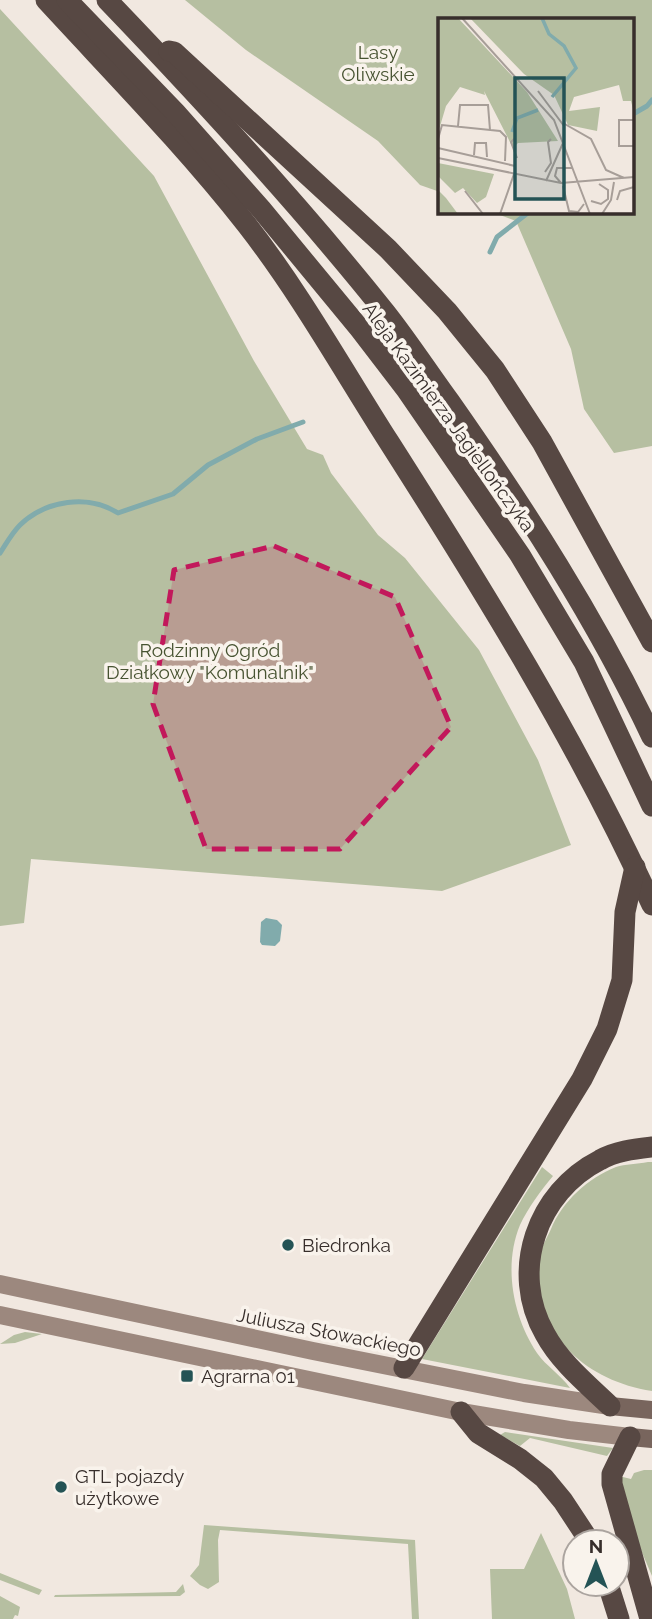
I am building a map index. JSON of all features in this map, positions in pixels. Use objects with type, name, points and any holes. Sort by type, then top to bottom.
[{"type":"highway","points":[[46,0],[181,145],[248,227],[294,293],[468,567],[530,671],[635,867],[652,905]]},
{"type":"highway","name":"Aleja Kazimierza Jagiellończyka","points":[[67,0],[175,112],[261,209],[406,389],[520,555],[570,638],[652,806]]},
{"type":"highway","name":"Aleja Kazimierza Jagiellończyka","points":[[107,0],[288,196],[386,313],[518,500],[601,640],[652,737]]},
{"type":"highway","points":[[153,48],[174,52],[388,249],[447,311],[495,370],[542,442],[652,642]]},
{"type":"highway","points":[[619,578],[630,583],[652,616]]},
{"type":"highway","points":[[404,1368],[582,1079],[607,1029],[622,979],[625,912],[635,867]]},
{"type":"highway","points":[[610,1406],[570,1367],[544,1333],[532,1303],[529,1280],[533,1240],[541,1218],[575,1175],[601,1159],[626,1150],[652,1147]]},
{"type":"highway","points":[[461,1412],[478,1433],[544,1478],[581,1528]]},
{"type":"highway","points":[[631,1437],[612,1474],[612,1484],[650,1619]]},
{"type":"highway","points":[[612,1598],[619,1619]]},
{"type":"main road","name":"Juliusza Słowackiego","points":[[0,1284],[524,1393],[610,1406],[652,1409]]},
{"type":"main road","points":[[0,1315],[461,1412],[569,1430],[652,1439]]},
{"type":"highlighted area","points":[[274,546],[395,597],[451,727],[340,849],[206,849],[153,704],[174,570]]},
{"type":"green space","name":"Lasy Oliwskie","points":[[185,0],[652,0],[652,446],[614,453],[584,409],[571,349],[516,221],[497,214],[634,214],[634,18],[438,18],[438,191],[420,185],[378,141],[246,50]]},
{"type":"green space","name":"Rodzinny Ogród Działkowy \"Komunalnik\"","points":[[0,9],[154,176],[254,361],[307,449],[323,455],[331,473],[378,535],[405,558],[479,650],[538,760],[571,845],[442,891],[31,859],[24,923],[0,926]]},
{"type":"green space","points":[[652,1162],[652,1391],[604,1376],[584,1364],[567,1348],[553,1330],[544,1309],[539,1285],[539,1259],[562,1209],[586,1184],[620,1166]]},
{"type":"green space","points":[[542,1167],[553,1176],[520,1225],[512,1257],[513,1291],[522,1324],[537,1353],[570,1388],[422,1359]]},
{"type":"green space","points":[[25,1332],[42,1334],[15,1343],[0,1344],[14,1335]]},
{"type":"green space","points":[[505,1432],[613,1448],[607,1456],[530,1438],[520,1446],[500,1435]]},
{"type":"green space","points":[[652,1470],[652,1576],[635,1536],[619,1476],[631,1479],[634,1473]]},
{"type":"green space","points":[[204,1525],[415,1540],[419,1619],[412,1619],[408,1544],[220,1530],[219,1582],[208,1589],[190,1576],[199,1565]]},
{"type":"green space","points":[[541,1533],[561,1576],[561,1598],[569,1598],[575,1619],[492,1619],[490,1569],[524,1569]]},
{"type":"green space","points":[[0,1573],[42,1590],[39,1595],[0,1580]]},
{"type":"green space","points":[[183,1584],[185,1592],[180,1596],[54,1597],[176,1592]]},
{"type":"green space","points":[[0,1596],[20,1607],[18,1616],[15,1615],[13,1619],[0,1619]]},
{"type":"water","points":[[266,918],[277,920],[282,925],[280,941],[275,946],[262,945],[260,942],[261,922]]},
{"type":"waterway","points":[[634,113],[652,100]]},
{"type":"waterway","points":[[490,252],[497,237],[526,214]]},
{"type":"waterway","points":[[0,553],[20,525],[42,510],[55,505],[81,502],[94,503],[118,513],[173,494],[208,465],[257,439],[303,422]]},
{"type":"place","name":"Biedronka","points":[[288,1245]]},
{"type":"place","name":"Agrarna 01","points":[[187,1376]]},
{"type":"place","name":"GTL pojazdy użytkowe","points":[[61,1487]]}]
